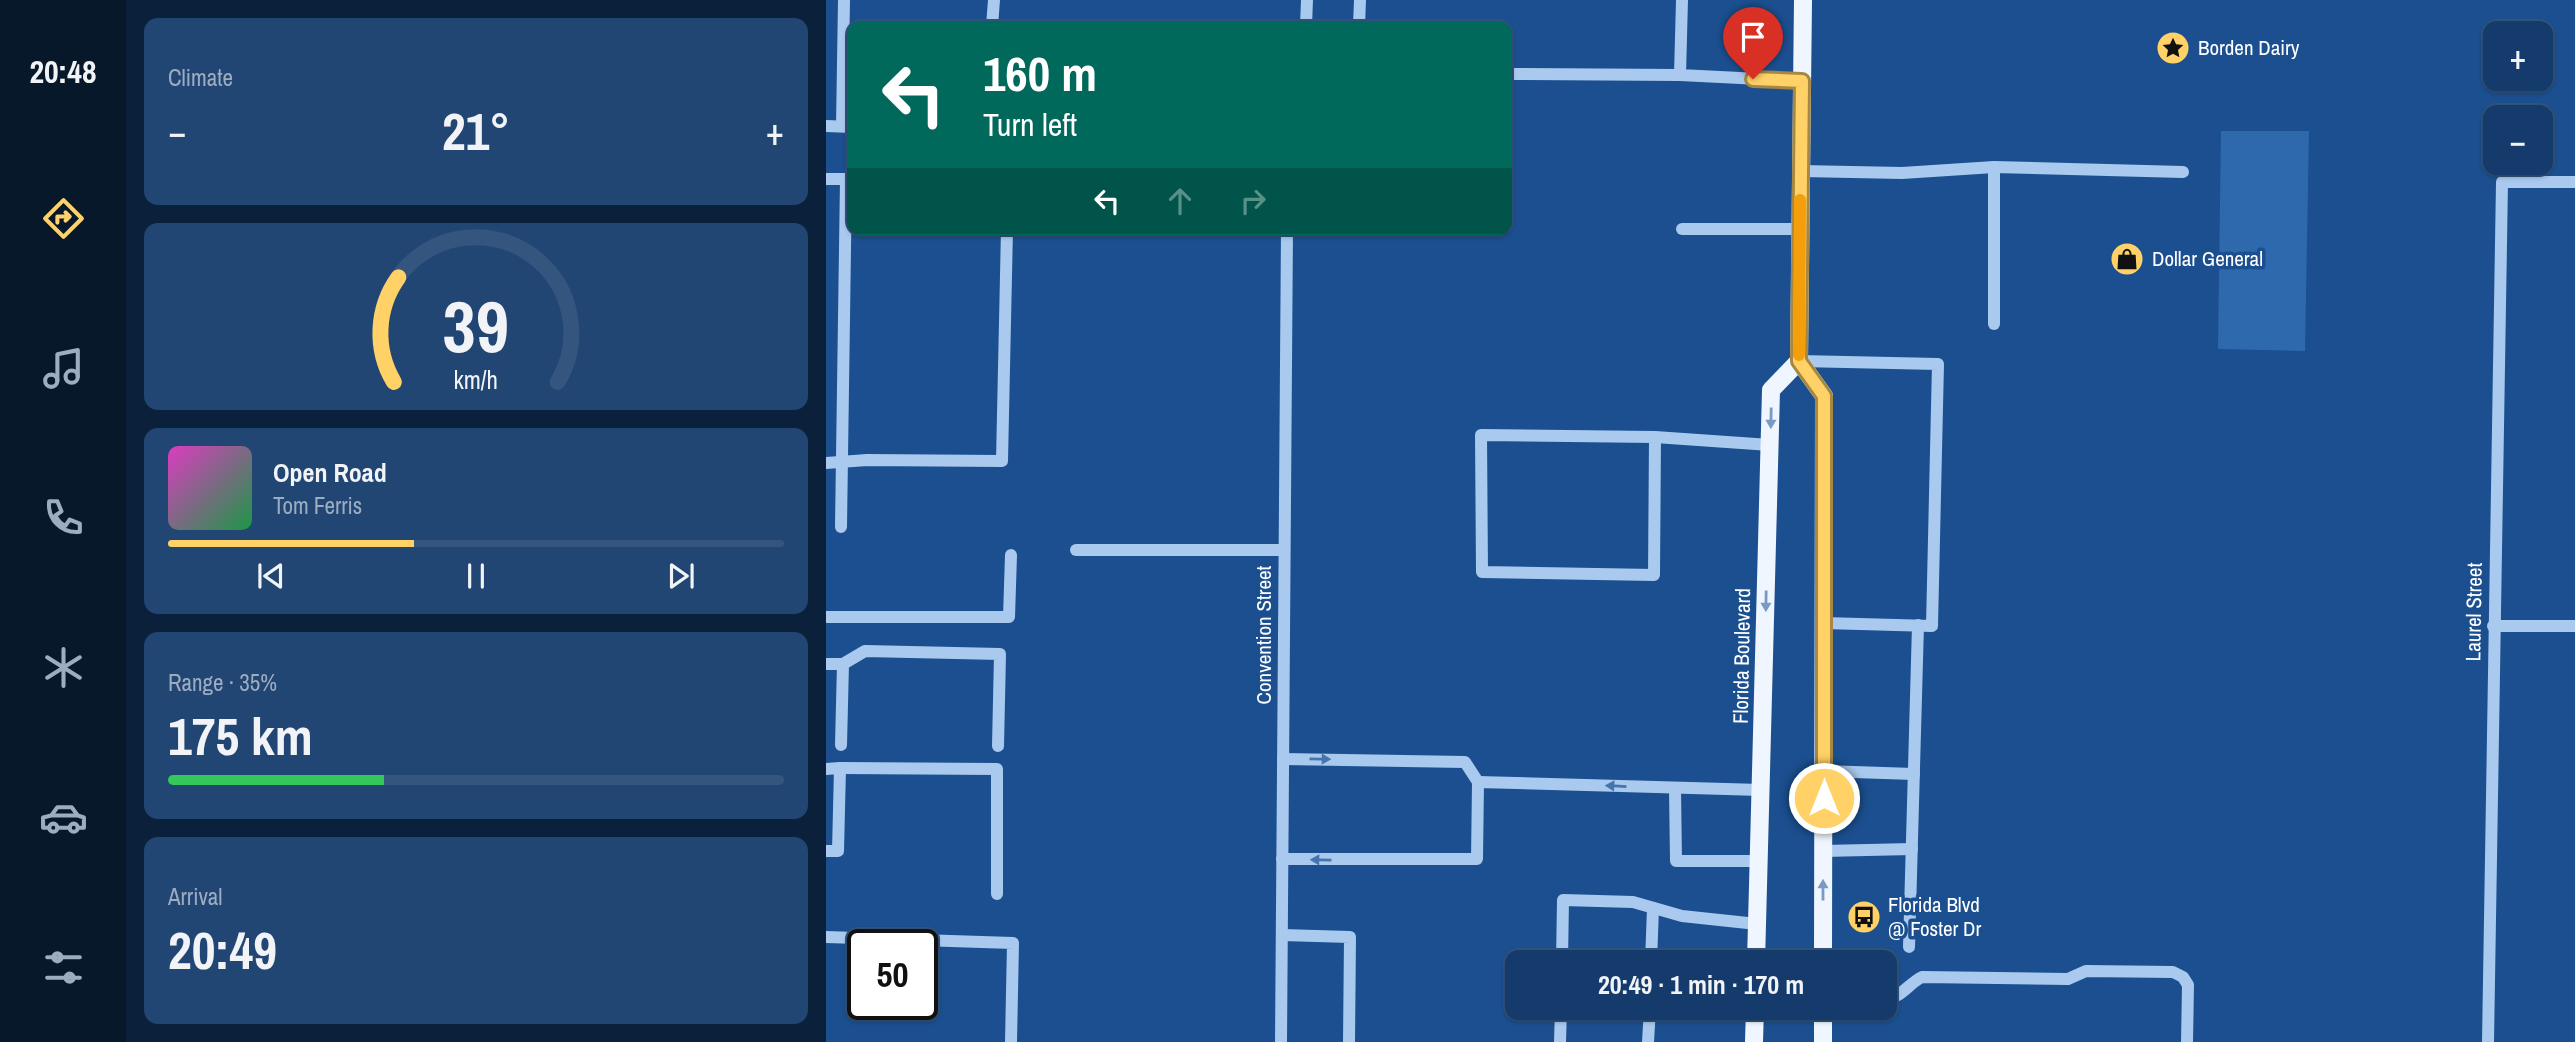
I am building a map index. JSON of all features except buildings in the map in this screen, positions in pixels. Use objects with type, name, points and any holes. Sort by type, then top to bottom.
[{"type":"main road","points":[[1803,0],[1799,361],[1824,396],[1824,950]]},
{"type":"main road","name":"Florida Boulevard","points":[[1756,950],[1771,390],[1799,361]]},
{"type":"main road","points":[[1754,1042],[1755,1020]]},
{"type":"main road","points":[[1823,1020],[1823,1042]]},
{"type":"street","points":[[826,126],[847,126],[844,0]]},
{"type":"street","points":[[992,21],[994,0]]},
{"type":"street","points":[[1306,21],[1307,0]]},
{"type":"street","points":[[1359,21],[1360,0]]},
{"type":"street","points":[[1679,75],[1682,0]]},
{"type":"street","points":[[1512,74],[1679,75],[1802,81]]},
{"type":"street","points":[[1994,167],[1994,324]]},
{"type":"street","points":[[1801,171],[1902,173],[1994,167],[2183,172]]},
{"type":"street","points":[[826,179],[847,179]]},
{"type":"street","name":"Laurel Street","points":[[2488,1042],[2502,182],[2575,182]]},
{"type":"street","points":[[1682,229],[1800,229]]},
{"type":"street","points":[[841,527],[848,235]]},
{"type":"street","points":[[826,463],[867,460],[1002,461],[1007,235]]},
{"type":"street","name":"Convention Street","points":[[1281,1042],[1287,235]]},
{"type":"street","points":[[1799,361],[1938,364],[1932,626],[1824,623]]},
{"type":"street","points":[[1655,438],[1654,575],[1482,572],[1481,435],[1655,438],[1770,445]]},
{"type":"street","points":[[1076,550],[1284,550]]},
{"type":"street","points":[[826,618],[1009,617],[1010,555]]},
{"type":"street","points":[[1909,947],[1918,625]]},
{"type":"street","points":[[2493,626],[2575,626]]},
{"type":"street","points":[[826,664],[843,664],[865,651],[1000,654],[998,746]]},
{"type":"street","points":[[841,745],[843,664]]},
{"type":"street","points":[[1282,859],[1477,859],[1478,782],[1465,762],[1283,759]]},
{"type":"street","points":[[826,851],[838,850],[840,768]]},
{"type":"street","points":[[826,769],[997,769],[997,894]]},
{"type":"street","points":[[1824,771],[1914,774]]},
{"type":"street","points":[[1478,782],[1761,790]]},
{"type":"street","points":[[1675,789],[1676,861],[1758,861]]},
{"type":"street","points":[[1823,851],[1912,849]]},
{"type":"street","points":[[1562,950],[1563,900],[1633,902],[1682,916],[1757,924]]},
{"type":"street","points":[[1651,950],[1653,908]]},
{"type":"street","points":[[1282,935],[1350,937],[1349,1042]]},
{"type":"street","points":[[826,937],[1013,943],[1011,1042]]},
{"type":"street","points":[[1897,996],[1909,983],[1922,977],[2068,979],[2093,970],[2173,972],[2183,977],[2188,985],[2187,1042]]},
{"type":"street","points":[[1560,1042],[1561,1020]]},
{"type":"street","points":[[1648,1042],[1649,1020]]},
{"type":"shaded area","points":[[2221,131],[2309,131],[2305,351],[2218,349]]},
{"type":"slow traffic","points":[[1799,355],[1800,200]]},
{"type":"place","name":"Borden Dairy","points":[[2173,48]]},
{"type":"place","name":"Dollar General","points":[[2127,259]]},
{"type":"place","name":"Florida Blvd @ Foster Dr","points":[[1864,917]]},
{"type":"route","points":[[1753,79],[1802,81],[1799,361],[1824,396],[1824,798]]}]
